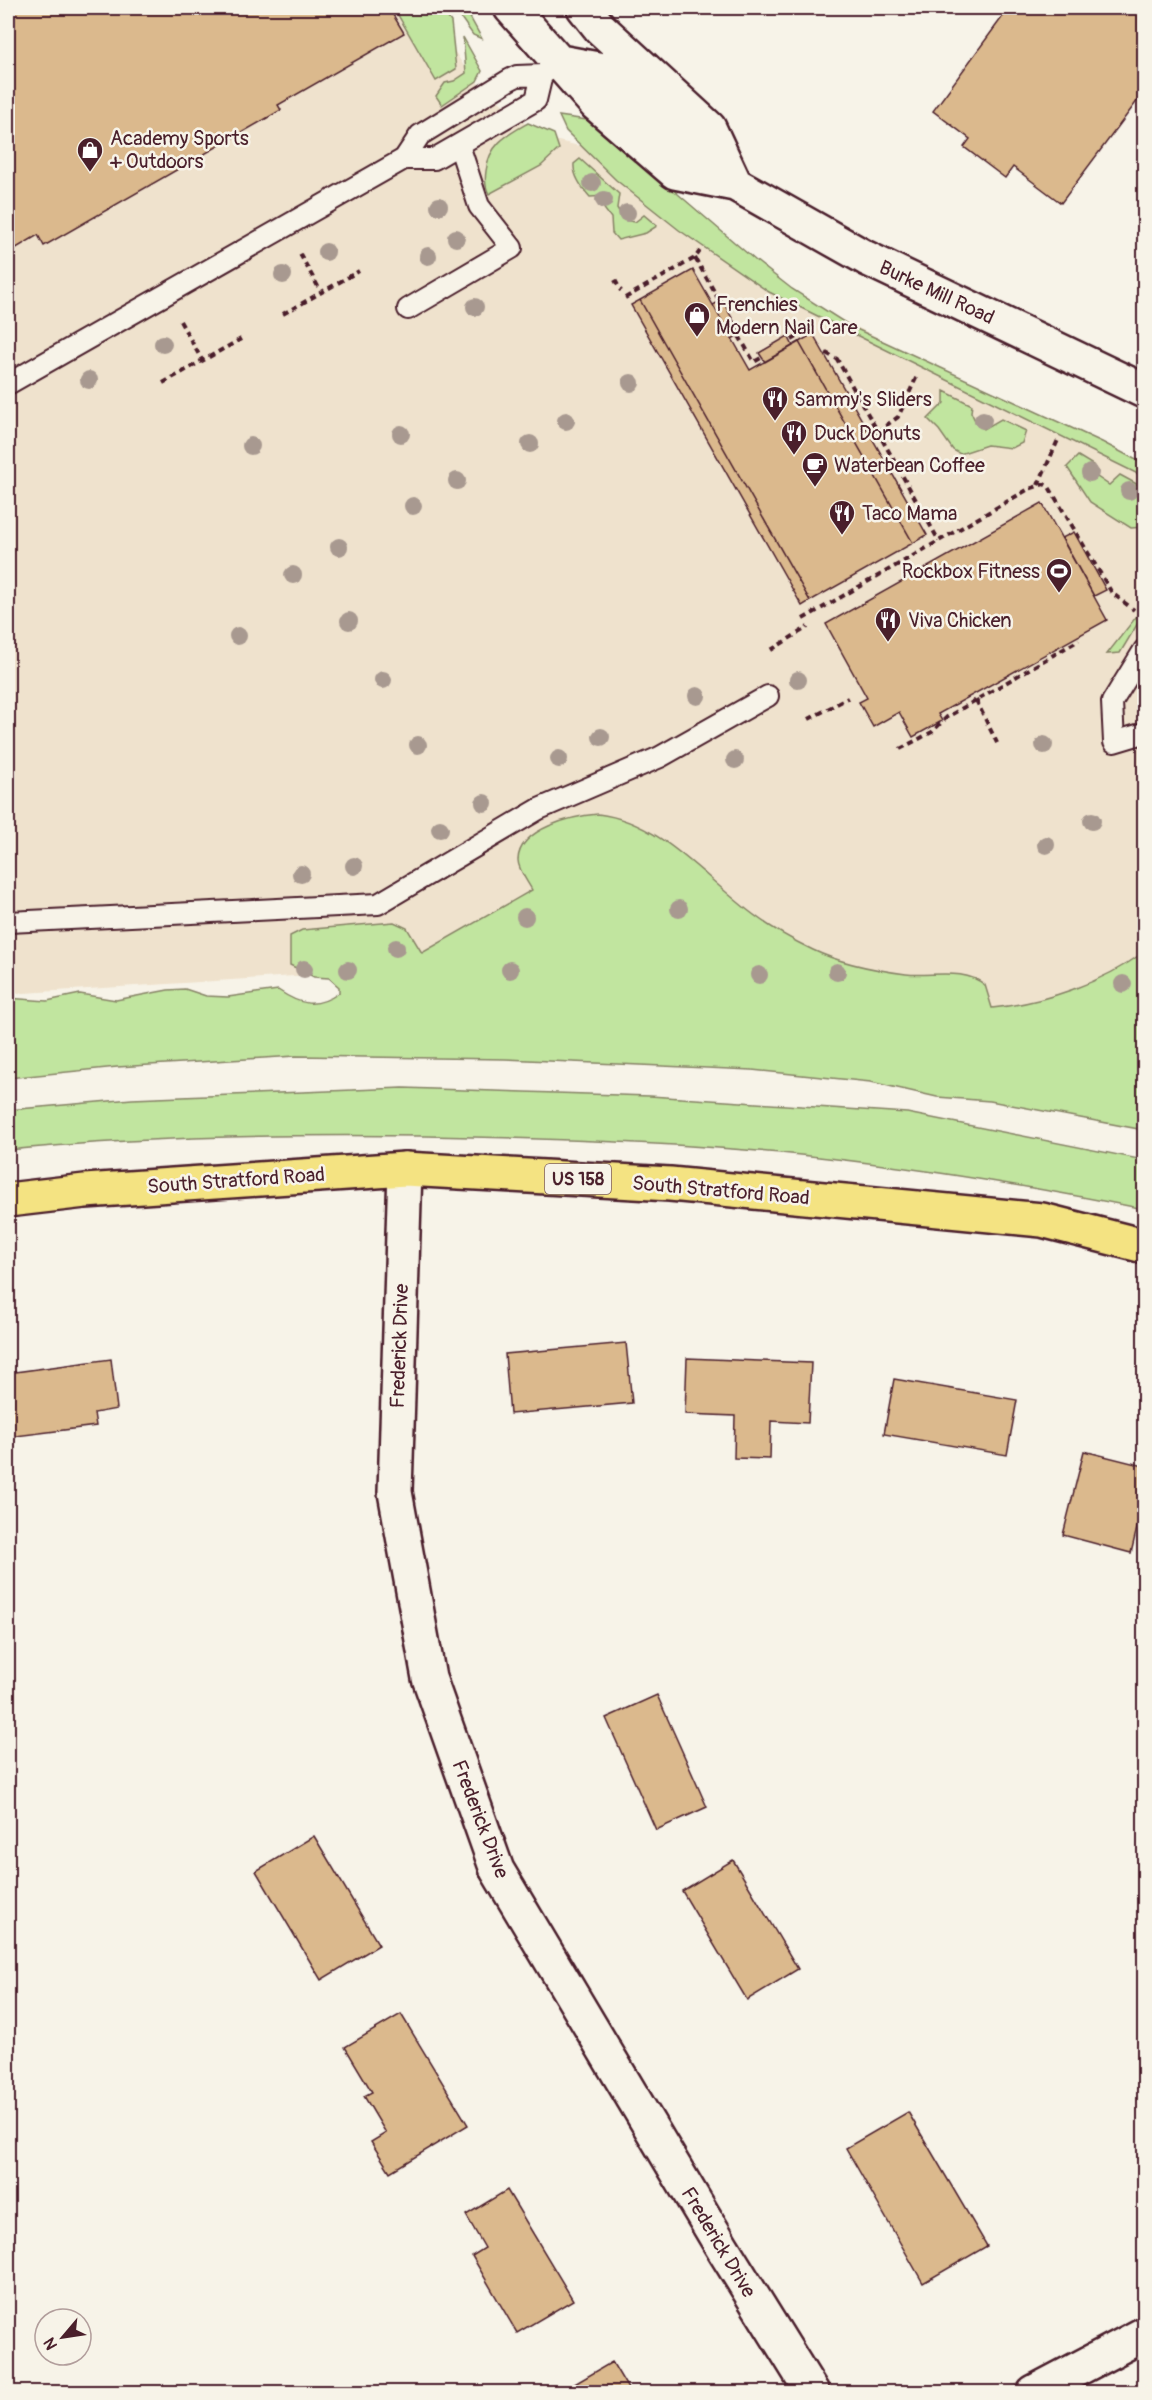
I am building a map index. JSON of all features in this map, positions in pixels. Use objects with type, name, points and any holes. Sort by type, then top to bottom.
[{"type":"main road","name":"South Stratford Road","points":[[8,1200],[85,1191],[405,1169],[670,1184],[1042,1220],[1144,1246]]},
{"type":"street","name":"Burke Mill Road","points":[[511,8],[551,68],[675,172],[735,184],[866,258],[1144,391]]},
{"type":"street","points":[[584,8],[600,28],[709,128],[735,184]]},
{"type":"street","name":"Frederick Drive","points":[[405,1169],[395,1492],[429,1677],[497,1870],[722,2247],[812,2392]]},
{"type":"street","points":[[1034,2392],[1144,2334]]},
{"type":"lane","points":[[404,159],[434,159],[536,100],[551,68]]},
{"type":"lane","points":[[8,384],[404,159],[420,135],[489,92],[518,76],[551,68]]},
{"type":"lane","points":[[408,309],[512,248],[479,206],[459,146]]},
{"type":"lane","points":[[1144,650],[1112,702],[1114,742],[1144,734]]},
{"type":"lane","points":[[8,919],[9,922],[378,904],[539,809],[660,757],[768,696]]},
{"type":"path","points":[[625,298],[695,258],[700,251]]},
{"type":"path","points":[[299,253],[321,292]]},
{"type":"path","points":[[695,258],[719,300]]},
{"type":"path","points":[[283,314],[359,271]]},
{"type":"path","points":[[615,280],[621,291]]},
{"type":"path","points":[[180,321],[202,360]]},
{"type":"path","points":[[740,336],[754,362],[761,358]]},
{"type":"path","points":[[792,340],[797,337],[801,340]]},
{"type":"path","points":[[163,383],[241,339]]},
{"type":"path","points":[[826,353],[837,359],[939,541]]},
{"type":"path","points":[[877,432],[898,417],[918,374]]},
{"type":"path","points":[[1038,486],[1058,440]]},
{"type":"path","points":[[803,619],[1044,484],[1049,487],[1112,593],[1134,610]]},
{"type":"path","points":[[771,650],[808,627]]},
{"type":"path","points":[[900,749],[932,732],[947,717],[1079,640]]},
{"type":"path","points":[[809,719],[848,698]]},
{"type":"path","points":[[976,700],[998,745]]},
{"type":"shaded area","points":[[8,8],[427,8],[471,77],[541,137],[588,148],[774,286],[1144,470],[1144,964],[989,1021],[406,969],[8,994]]},
{"type":"green space","points":[[394,8],[441,8],[451,22],[456,69],[436,81]]},
{"type":"green space","points":[[454,8],[465,8],[482,39],[473,35]]},
{"type":"green space","points":[[463,37],[482,71],[477,81],[442,105],[436,96],[445,83],[454,81],[466,73]]},
{"type":"green space","points":[[559,116],[587,120],[601,128],[755,260],[792,289],[850,326],[1102,442],[1144,464],[1144,477],[769,292],[679,230],[616,180],[566,131]]},
{"type":"green space","points":[[528,123],[554,134],[559,149],[541,166],[489,194],[485,177],[491,154],[500,141]]},
{"type":"green space","points":[[580,159],[619,194],[617,208],[624,220],[635,222],[644,215],[657,226],[646,233],[618,240],[612,233],[611,218],[602,206],[606,196],[590,197],[581,186],[574,168],[574,164]]},
{"type":"green space","points":[[944,391],[972,405],[971,412],[977,425],[984,429],[1001,419],[1026,431],[1022,443],[1012,448],[987,445],[960,454],[953,450],[928,419],[944,403]]},
{"type":"green space","points":[[1078,456],[1093,465],[1085,471],[1089,477],[1097,477],[1109,485],[1120,475],[1144,488],[1141,502],[1144,509],[1144,527],[1131,528],[1090,502],[1067,467]]},
{"type":"green space","points":[[1144,601],[1144,613],[1120,653],[1107,654],[1140,612]]},
{"type":"green space","points":[[598,814],[619,818],[657,836],[756,917],[823,955],[906,974],[957,974],[977,979],[985,985],[992,1008],[1032,1002],[1072,990],[1110,973],[1144,952],[1144,1130],[990,1101],[937,1097],[871,1082],[752,1070],[505,1059],[296,1056],[117,1067],[8,1078],[8,998],[47,1001],[80,994],[116,1000],[185,989],[206,996],[228,997],[278,990],[301,1002],[323,1001],[339,993],[339,987],[329,978],[314,977],[290,965],[290,936],[302,930],[394,922],[407,928],[422,953],[532,890],[521,872],[518,860],[521,849],[537,832],[562,821]]},
{"type":"green space","points":[[403,1088],[650,1096],[907,1113],[1144,1160],[1144,1209],[1009,1184],[872,1163],[737,1149],[648,1143],[374,1135],[269,1136],[164,1139],[8,1150],[8,1110],[132,1099]]},
{"type":"building","name":"Academy Sports + Outdoors","points":[[8,8],[389,8],[404,33],[278,105],[281,110],[44,246],[38,235],[8,253]]},
{"type":"building","points":[[1009,8],[1144,8],[1144,92],[1061,203],[1013,167],[1005,178],[964,147],[970,139],[933,111]]},
{"type":"building","points":[[693,270],[750,370],[799,342],[913,543],[810,601],[640,300]]},
{"type":"building","points":[[640,300],[810,601],[802,606],[631,305]]},
{"type":"building","points":[[722,300],[741,334],[732,339],[713,305]]},
{"type":"building","points":[[813,334],[927,535],[913,543],[799,342]]},
{"type":"building","points":[[788,336],[793,346],[765,362],[759,353]]},
{"type":"building","points":[[1042,503],[1107,620],[938,714],[942,721],[913,737],[899,712],[873,727],[859,702],[867,698],[826,624]]},
{"type":"building","points":[[1074,532],[1106,590],[1094,596],[1062,538]]},
{"type":"building","points":[[626,1343],[632,1403],[510,1414],[505,1354]]},
{"type":"building","points":[[687,1358],[811,1363],[808,1423],[771,1421],[770,1459],[734,1458],[735,1416],[685,1414]]},
{"type":"building","points":[[111,1359],[117,1409],[94,1413],[96,1426],[8,1437],[8,1373]]},
{"type":"building","points":[[894,1379],[1017,1400],[1007,1455],[884,1434]]},
{"type":"building","points":[[1084,1451],[1144,1466],[1144,1499],[1131,1553],[1063,1535]]},
{"type":"building","points":[[657,1695],[707,1807],[656,1830],[606,1718]]},
{"type":"building","points":[[314,1836],[379,1945],[321,1980],[256,1871]]},
{"type":"building","points":[[733,1860],[798,1969],[747,2000],[682,1891]]},
{"type":"building","points":[[401,2014],[468,2125],[390,2172],[371,2142],[386,2133],[364,2096],[372,2092],[345,2047]]},
{"type":"building","points":[[908,2112],[987,2246],[923,2283],[846,2148]]},
{"type":"building","points":[[507,2190],[573,2300],[517,2333],[472,2256],[485,2248],[466,2215]]},
{"type":"building","points":[[612,2362],[630,2392],[561,2392]]},
{"type":"place","name":"Academy Sports + Outdoors","points":[[90,173]]},
{"type":"place","name":"Frenchies Modern Nail Care","points":[[697,338]]},
{"type":"place","name":"Sammy's Sliders","points":[[775,422]]},
{"type":"place","name":"Duck Donuts","points":[[794,456]]},
{"type":"place","name":"Waterbean Coffee","points":[[815,488]]},
{"type":"place","name":"Taco Mama","points":[[842,536]]},
{"type":"place","name":"Rockbox Fitness","points":[[1059,594]]},
{"type":"place","name":"Viva Chicken","points":[[888,643]]}]
